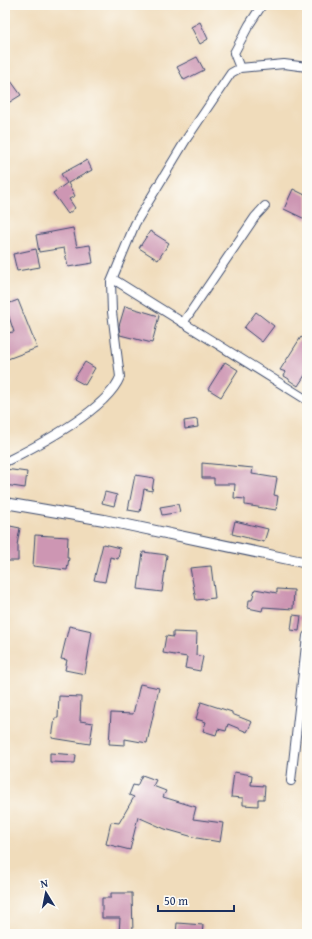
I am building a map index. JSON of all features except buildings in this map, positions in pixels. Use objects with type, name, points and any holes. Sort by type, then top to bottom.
[{"type":"street","points":[[240,68],[234,53],[262,5]]},
{"type":"street","points":[[5,462],[91,412],[108,397],[118,381],[120,377],[112,312],[113,279],[139,217],[226,77],[240,68],[284,64],[307,67]]},
{"type":"street","points":[[183,322],[265,206]]},
{"type":"street","points":[[113,279],[307,400]]},
{"type":"street","points":[[5,503],[104,520],[307,564]]},
{"type":"street","points":[[291,781],[307,636]]}]
